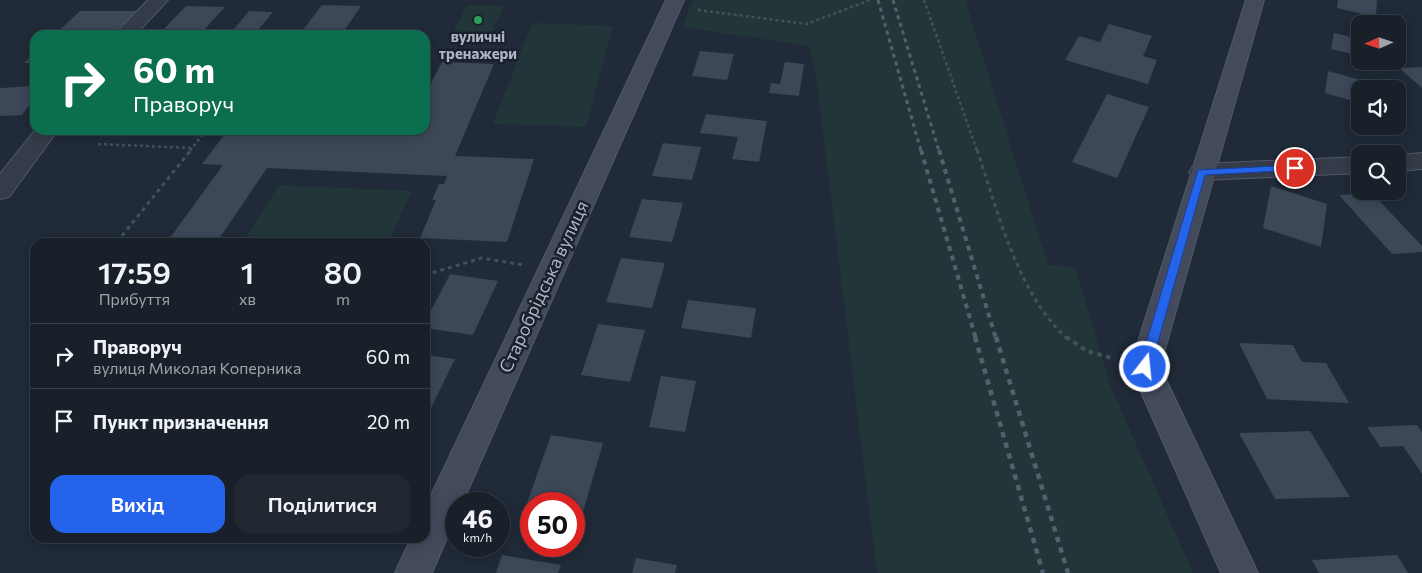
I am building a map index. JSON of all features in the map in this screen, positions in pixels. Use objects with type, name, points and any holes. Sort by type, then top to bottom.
[{"type":"main road","name":"Старобрідська вулиця","points":[[430,536],[675,0]]},
{"type":"main road","points":[[1240,573],[1145,367],[1201,172],[1255,0]]},
{"type":"main road","name":"Старобрідська вулиця","points":[[413,573],[427,543]]},
{"type":"street","points":[[129,30],[160,0]]},
{"type":"street","points":[[0,191],[43,135]]},
{"type":"street","points":[[1406,162],[1422,161]]},
{"type":"street","points":[[1201,172],[1351,165]]},
{"type":"path","points":[[675,0],[689,9],[806,24],[870,0]]},
{"type":"path","points":[[924,0],[1015,258],[1028,289],[1053,323],[1077,346],[1101,356],[1145,367]]},
{"type":"path","points":[[119,238],[202,135]]},
{"type":"path","points":[[98,144],[191,148]]},
{"type":"path","points":[[430,274],[482,258],[525,265]]},
{"type":"green space","points":[[693,0],[965,0],[1048,265],[1075,267],[1110,385],[1193,573],[877,573],[816,75],[809,46],[682,27]]},
{"type":"green space","name":"вуличні тренажери","points":[[467,5],[504,6],[490,36],[452,35]]},
{"type":"green space","points":[[532,23],[613,26],[586,127],[493,124]]},
{"type":"green space","points":[[279,185],[412,191],[390,238],[246,238]]},
{"type":"building","points":[[1338,0],[1377,0],[1376,15],[1367,15],[1337,8]]},
{"type":"building","points":[[322,5],[361,6],[345,30],[303,30]]},
{"type":"building","points":[[186,6],[225,7],[204,30],[163,30]]},
{"type":"building","points":[[80,11],[137,11],[118,30],[59,30]]},
{"type":"building","points":[[249,11],[273,12],[258,30],[233,30]]},
{"type":"building","points":[[1109,24],[1152,36],[1143,56],[1157,60],[1148,84],[1065,60],[1079,36],[1100,42]]},
{"type":"building","points":[[1334,33],[1351,37],[1351,54],[1331,49]]},
{"type":"building","points":[[700,51],[734,54],[727,80],[692,76]]},
{"type":"building","points":[[30,57],[30,63],[24,63]]},
{"type":"building","points":[[442,62],[494,64],[455,156],[534,159],[507,242],[420,238],[436,200],[432,200],[439,184],[444,184],[447,176],[267,168],[220,238],[170,238],[223,165],[202,164],[224,135],[430,135],[430,85]]},
{"type":"building","points":[[785,62],[804,64],[799,96],[769,93],[771,83],[780,84]]},
{"type":"building","points":[[1422,67],[1422,88],[1401,70],[1406,70],[1406,68]]},
{"type":"building","points":[[1328,71],[1361,80],[1351,80],[1351,100],[1325,93]]},
{"type":"building","points":[[30,86],[30,105],[22,115],[0,116],[0,88]]},
{"type":"building","points":[[1107,94],[1149,107],[1117,178],[1072,162]]},
{"type":"building","points":[[706,114],[767,121],[759,162],[732,159],[738,137],[700,133]]},
{"type":"building","points":[[663,143],[701,147],[692,180],[652,176]]},
{"type":"building","points":[[1271,186],[1327,204],[1321,247],[1263,228]]},
{"type":"building","points":[[1351,194],[1351,200],[1379,200],[1422,246],[1422,252],[1392,254],[1339,195]]},
{"type":"building","points":[[642,199],[683,203],[672,242],[629,237]]},
{"type":"building","points":[[621,258],[665,263],[652,308],[606,302]]},
{"type":"building","points":[[450,274],[498,281],[473,335],[430,329],[430,312]]},
{"type":"building","points":[[688,300],[756,308],[751,338],[681,328]]},
{"type":"building","points":[[598,324],[645,330],[630,382],[581,375]]},
{"type":"building","points":[[1239,343],[1293,345],[1302,362],[1326,363],[1349,403],[1267,399]]},
{"type":"building","points":[[430,356],[455,359],[430,410]]},
{"type":"building","points":[[661,376],[696,381],[685,432],[649,427]]},
{"type":"building","points":[[1417,425],[1422,432],[1422,474],[1403,446],[1380,447],[1367,427]]},
{"type":"building","points":[[1310,431],[1350,497],[1275,499],[1239,433]]},
{"type":"building","points":[[551,435],[603,443],[585,505],[585,492],[531,492]]},
{"type":"building","points":[[1397,555],[1408,573],[1319,573],[1312,560]]},
{"type":"building","points":[[510,556],[561,565],[558,573],[496,573],[501,557]]},
{"type":"building","points":[[636,558],[677,565],[675,573],[632,573]]},
{"type":"railway","points":[[878,0],[921,151]]},
{"type":"railway","points":[[893,0],[939,151]]},
{"type":"railway","points":[[921,150],[976,339]]},
{"type":"railway","points":[[939,150],[996,339]]},
{"type":"railway","points":[[975,337],[1043,573]]},
{"type":"railway","points":[[996,337],[1068,573]]},
{"type":"place","name":"вуличні тренажери","points":[[478,20]]},
{"type":"route","points":[[1145,367],[1201,172],[1295,168]]}]
